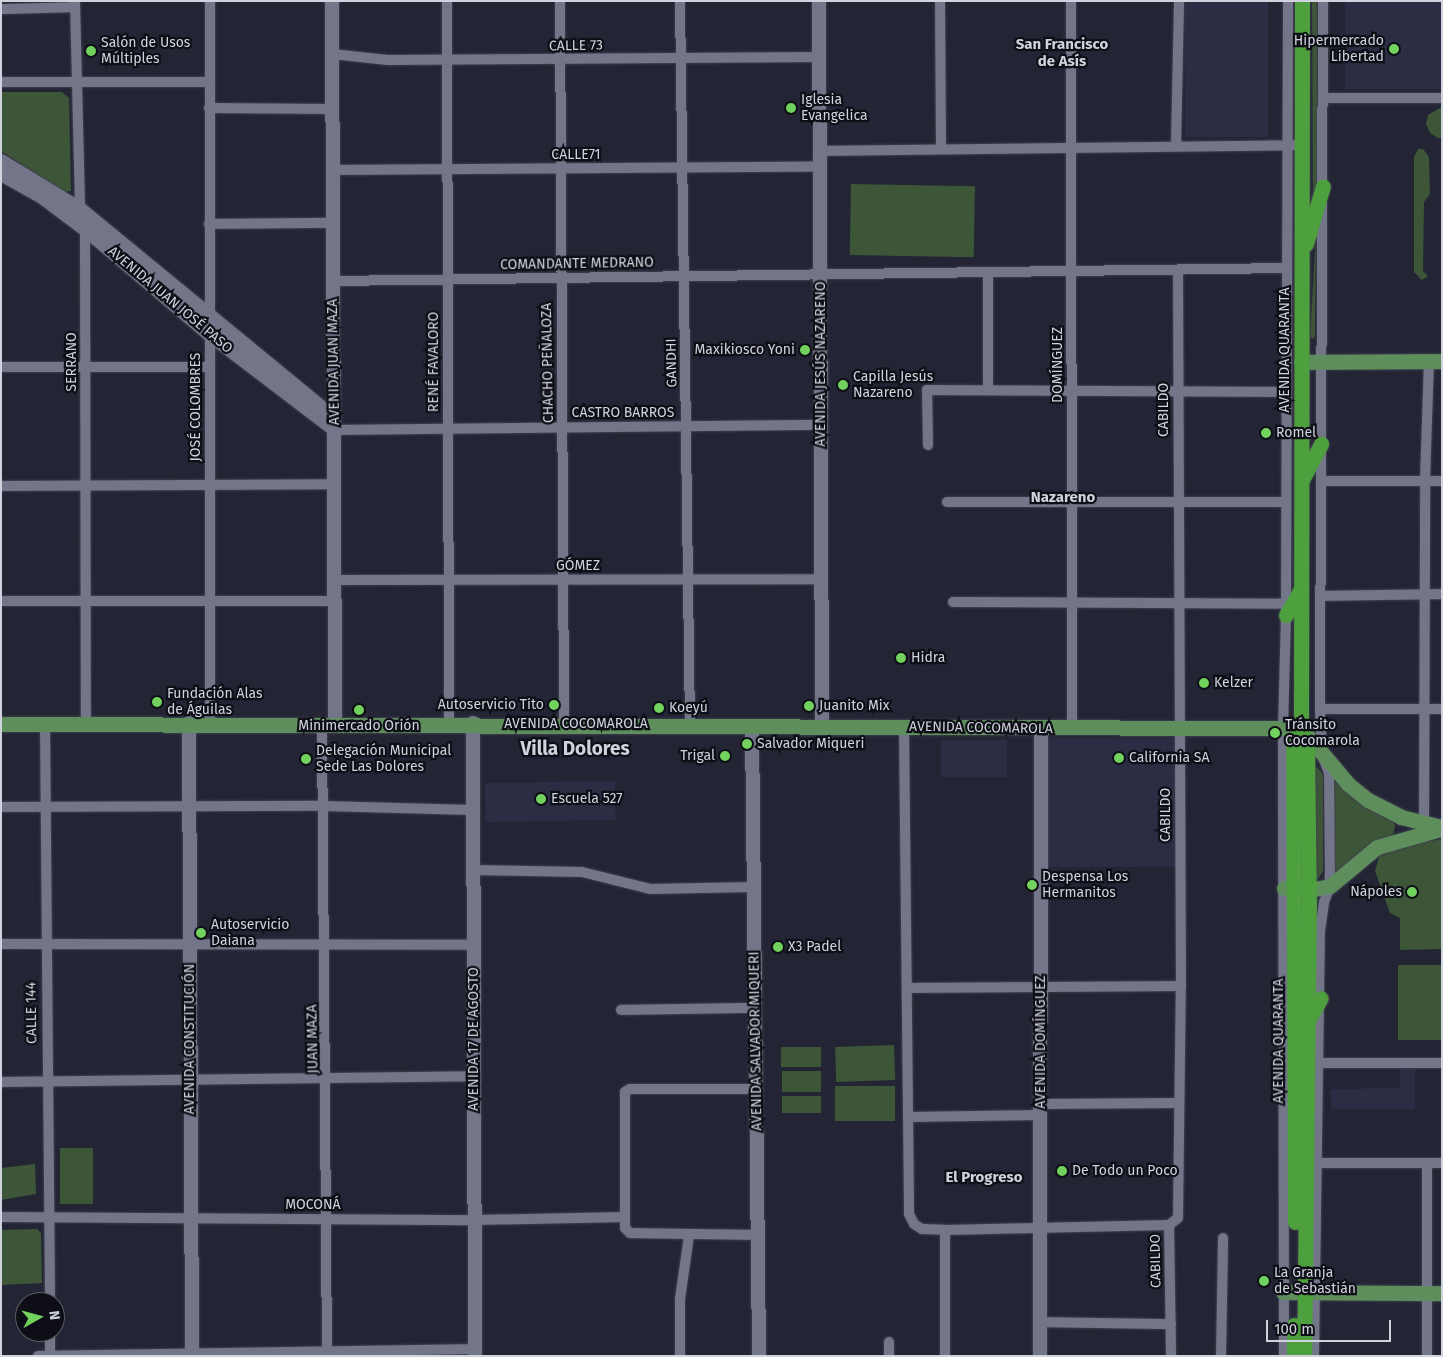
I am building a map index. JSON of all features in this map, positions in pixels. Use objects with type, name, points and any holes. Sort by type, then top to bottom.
[{"type":"highway","name":"AVENIDA QUARANTA","points":[[1302,1],[1294,145],[1301,260],[1293,362],[1301,481],[1301,728],[1308,746],[1296,889],[1299,1293],[1304,1356]]},
{"type":"highway","points":[[1301,260],[1323,186]]},
{"type":"highway","points":[[1301,481],[1321,444]]},
{"type":"highway","points":[[1286,610],[1302,588]]},
{"type":"highway","name":"AVENIDA QUARANTA","points":[[1294,1356],[1299,1293],[1308,1022],[1296,889]]},
{"type":"highway","points":[[1308,1022],[1321,998]]},
{"type":"main road","name":"AVENIDA JUAN MAZA","points":[[329,723],[335,601],[332,1]]},
{"type":"main road","name":"AVENIDA JESÚS NAZARENO","points":[[819,1],[822,727]]},
{"type":"main road","name":"AVENIDA JUAN JOSÉ PASO","points":[[1,161],[80,209],[209,314],[334,424]]},
{"type":"main road","name":"AVENIDA JUAN JOSÉ PASO","points":[[1,174],[42,197],[86,230],[209,334],[334,424]]},
{"type":"main road","points":[[1293,362],[1436,361]]},
{"type":"main road","name":"AVENIDA CONSTITUCIÓN","points":[[189,723],[192,1356]]},
{"type":"main road","name":"AVENIDA COCOMAROLA","points":[[1,724],[473,723],[1041,729],[1301,728]]},
{"type":"main road","name":"AVENIDA 17 DE AGOSTO","points":[[473,723],[475,1352]]},
{"type":"main road","name":"AVENIDA SALVADOR MIQUERI","points":[[752,726],[759,1356]]},
{"type":"main road","points":[[1301,728],[1322,755],[1368,800],[1394,815],[1442,828]]},
{"type":"main road","name":"AVENIDA DOMÍNGUEZ","points":[[1040,1356],[1041,729]]},
{"type":"main road","points":[[1296,889],[1330,886],[1376,847],[1442,828]]},
{"type":"main road","points":[[1299,1293],[1434,1293]]},
{"type":"street","name":"JOSÉ COLOMBRES","points":[[210,1],[210,723]]},
{"type":"street","name":"RENÉ FAVALORO","points":[[446,1],[449,723]]},
{"type":"street","name":"CHACHO PEÑALOZA","points":[[560,1],[564,724]]},
{"type":"street","name":"GANDHI","points":[[680,1],[690,724]]},
{"type":"street","points":[[940,1],[941,149]]},
{"type":"street","name":"DOMÍNGUEZ","points":[[1071,1],[1072,729]]},
{"type":"street","points":[[1176,146],[1179,1]]},
{"type":"street","points":[[1288,1],[1294,145],[1287,268],[1293,362],[1286,392],[1286,610],[1283,729],[1296,889]]},
{"type":"street","points":[[1284,1356],[1299,1293],[1319,1163],[1321,1063],[1320,931],[1324,902],[1330,886],[1329,773],[1322,755],[1320,708],[1323,1]]},
{"type":"street","points":[[1,9],[75,4]]},
{"type":"street","name":"SERRANO","points":[[75,4],[80,209],[86,230],[86,723]]},
{"type":"street","name":"CALLE 73","points":[[332,54],[388,60],[447,61],[820,57]]},
{"type":"street","points":[[1,82],[209,82]]},
{"type":"street","points":[[1324,98],[1442,98]]},
{"type":"street","points":[[209,108],[332,109]]},
{"type":"street","points":[[820,151],[1294,145]]},
{"type":"street","name":"CALLE71","points":[[333,170],[820,167]]},
{"type":"street","points":[[209,224],[333,223]]},
{"type":"street","name":"COMANDANTE MEDRANO","points":[[333,281],[1287,268]]},
{"type":"street","name":"CABILDO","points":[[1171,1356],[1169,1225],[1178,1218],[1181,986],[1178,270]]},
{"type":"street","points":[[988,272],[988,390]]},
{"type":"street","points":[[1424,824],[1425,481],[1436,361]]},
{"type":"street","points":[[1,368],[209,367]]},
{"type":"street","points":[[928,445],[927,390],[1286,392]]},
{"type":"street","name":"CASTRO BARROS","points":[[334,424],[449,427],[821,425]]},
{"type":"street","points":[[1321,481],[1442,481]]},
{"type":"street","points":[[1,486],[334,484]]},
{"type":"street","points":[[946,502],[1286,502]]},
{"type":"street","name":"GÓMEZ","points":[[335,580],[822,579]]},
{"type":"street","points":[[1321,596],[1442,594]]},
{"type":"street","points":[[1,601],[335,601]]},
{"type":"street","points":[[952,602],[1179,603],[1286,610]]},
{"type":"street","points":[[1320,708],[1442,709]]},
{"type":"street","name":"JUAN MAZA","points":[[327,1353],[328,1219],[324,806],[329,723]]},
{"type":"street","name":"CALLE 144","points":[[45,724],[46,1080],[50,1292]]},
{"type":"street","points":[[904,728],[909,1214],[914,1224],[922,1229],[945,1230],[1169,1225]]},
{"type":"street","points":[[1,807],[324,806],[473,810]]},
{"type":"street","points":[[473,870],[582,872],[650,889],[754,887]]},
{"type":"street","points":[[1,944],[325,943],[474,945]]},
{"type":"street","points":[[907,988],[1181,986]]},
{"type":"street","points":[[621,1010],[755,1008]]},
{"type":"street","points":[[1321,1063],[1442,1063]]},
{"type":"street","points":[[1,1082],[46,1080],[190,1082],[474,1076]]},
{"type":"street","points":[[625,1222],[625,1092],[630,1089],[757,1089]]},
{"type":"street","points":[[908,1117],[1178,1103]]},
{"type":"street","points":[[1319,1163],[1442,1163]]},
{"type":"street","points":[[1427,1163],[1434,1293],[1427,1356]]},
{"type":"street","name":"MOCONÁ","points":[[1,1217],[50,1215],[190,1219],[625,1222],[630,1234],[689,1236],[758,1235]]},
{"type":"street","points":[[945,1230],[945,1356]]},
{"type":"street","points":[[680,1356],[680,1299],[689,1236]]},
{"type":"street","points":[[1221,1356],[1223,1238]]},
{"type":"street","points":[[1299,1293],[1314,1356]]},
{"type":"street","points":[[1040,1322],[1171,1324]]},
{"type":"street","points":[[50,1342],[50,1355]]},
{"type":"street","points":[[889,1342],[889,1356]]},
{"type":"street","points":[[38,1356],[475,1352]]},
{"type":"shaded area","points":[[1185,1],[1268,1],[1268,137],[1185,137]]},
{"type":"shaded area","name":"Hipermercado Libertad","points":[[1345,1],[1442,1],[1442,89],[1345,89]]},
{"type":"shaded area","points":[[1047,738],[1176,738],[1176,867],[1047,867]]},
{"type":"shaded area","points":[[941,740],[1007,740],[1007,777],[941,777]]},
{"type":"shaded area","points":[[615,781],[616,820],[486,822],[485,783]]},
{"type":"shaded area","points":[[1415,1068],[1415,1109],[1331,1109],[1331,1089],[1400,1088],[1400,1069]]},
{"type":"green space","points":[[1312,1],[1317,1],[1318,186],[1313,215]]},
{"type":"green space","points":[[1,92],[62,92],[69,98],[71,191],[63,192],[1,151]]},
{"type":"green space","points":[[1442,107],[1442,138],[1438,138],[1430,133],[1426,124],[1428,115]]},
{"type":"green space","points":[[1418,149],[1423,149],[1429,157],[1430,194],[1424,202],[1423,271],[1428,276],[1422,280],[1414,272],[1414,157]]},
{"type":"green space","points":[[851,184],[975,186],[974,257],[850,255]]},
{"type":"green space","points":[[1316,234],[1315,336],[1313,339],[1310,336]]},
{"type":"green space","points":[[1317,767],[1323,774],[1323,871],[1318,879],[1314,877],[1313,769]]},
{"type":"green space","points":[[1333,781],[1373,810],[1394,821],[1395,826],[1393,835],[1364,849],[1335,873]]},
{"type":"green space","name":"Nápoles","points":[[1442,839],[1442,949],[1400,950],[1400,918],[1390,913],[1375,871],[1381,849]]},
{"type":"green space","points":[[1398,965],[1442,965],[1442,1040],[1398,1040]]},
{"type":"green space","points":[[894,1045],[895,1080],[836,1082],[835,1047]]},
{"type":"green space","points":[[781,1047],[821,1047],[821,1067],[781,1067]]},
{"type":"green space","points":[[782,1071],[821,1071],[821,1092],[782,1092]]},
{"type":"green space","points":[[835,1086],[895,1086],[895,1121],[835,1121]]},
{"type":"green space","points":[[782,1096],[821,1096],[821,1113],[782,1113]]},
{"type":"green space","points":[[60,1148],[93,1148],[93,1204],[60,1204]]},
{"type":"green space","points":[[35,1164],[36,1194],[1,1200],[1,1168]]},
{"type":"green space","points":[[37,1229],[41,1233],[42,1283],[1,1285],[1,1230]]},
{"type":"place","name":"Hipermercado Libertad","points":[[1394,49]]},
{"type":"place","name":"Salón de Usos Múltiples","points":[[91,51]]},
{"type":"place","name":"Iglesia Evangelica","points":[[791,108]]},
{"type":"place","name":"Maxikiosco Yoni","points":[[805,350]]},
{"type":"place","name":"Capilla Jesús Nazareno","points":[[843,385]]},
{"type":"place","name":"Romel","points":[[1266,433]]},
{"type":"place","name":"Hidra","points":[[901,658]]},
{"type":"place","name":"Kelzer","points":[[1204,683]]},
{"type":"place","name":"Fundación Alas de Águilas","points":[[157,702]]},
{"type":"place","name":"Autoservicio Tito","points":[[554,705]]},
{"type":"place","name":"Juanito Mix","points":[[809,706]]},
{"type":"place","name":"Koeyú","points":[[659,708]]},
{"type":"place","name":"Minimercado Orión","points":[[359,710]]},
{"type":"place","name":"Tránsito Cocomarola","points":[[1275,733]]},
{"type":"place","name":"Salvador Miqueri","points":[[747,744]]},
{"type":"place","name":"Trigal","points":[[725,756]]},
{"type":"place","name":"California SA","points":[[1119,758]]},
{"type":"place","name":"Delegación Municipal Sede Las Dolores","points":[[306,759]]},
{"type":"place","name":"Escuela 527","points":[[541,799]]},
{"type":"place","name":"Despensa Los Hermanitos","points":[[1032,885]]},
{"type":"place","name":"Nápoles","points":[[1412,892]]},
{"type":"place","name":"Autoservicio Daiana","points":[[201,933]]},
{"type":"place","name":"X3 Padel","points":[[778,947]]},
{"type":"place","name":"De Todo un Poco","points":[[1062,1171]]},
{"type":"place","name":"La Granja de Sebastián","points":[[1264,1281]]},
{"type":"district","name":"San Francisco de Asís","points":[[1062,52]]},
{"type":"district","name":"Nazareno","points":[[1063,498]]},
{"type":"district","name":"Villa Dolores","points":[[575,749]]},
{"type":"district","name":"El Progreso","points":[[984,1178]]}]
